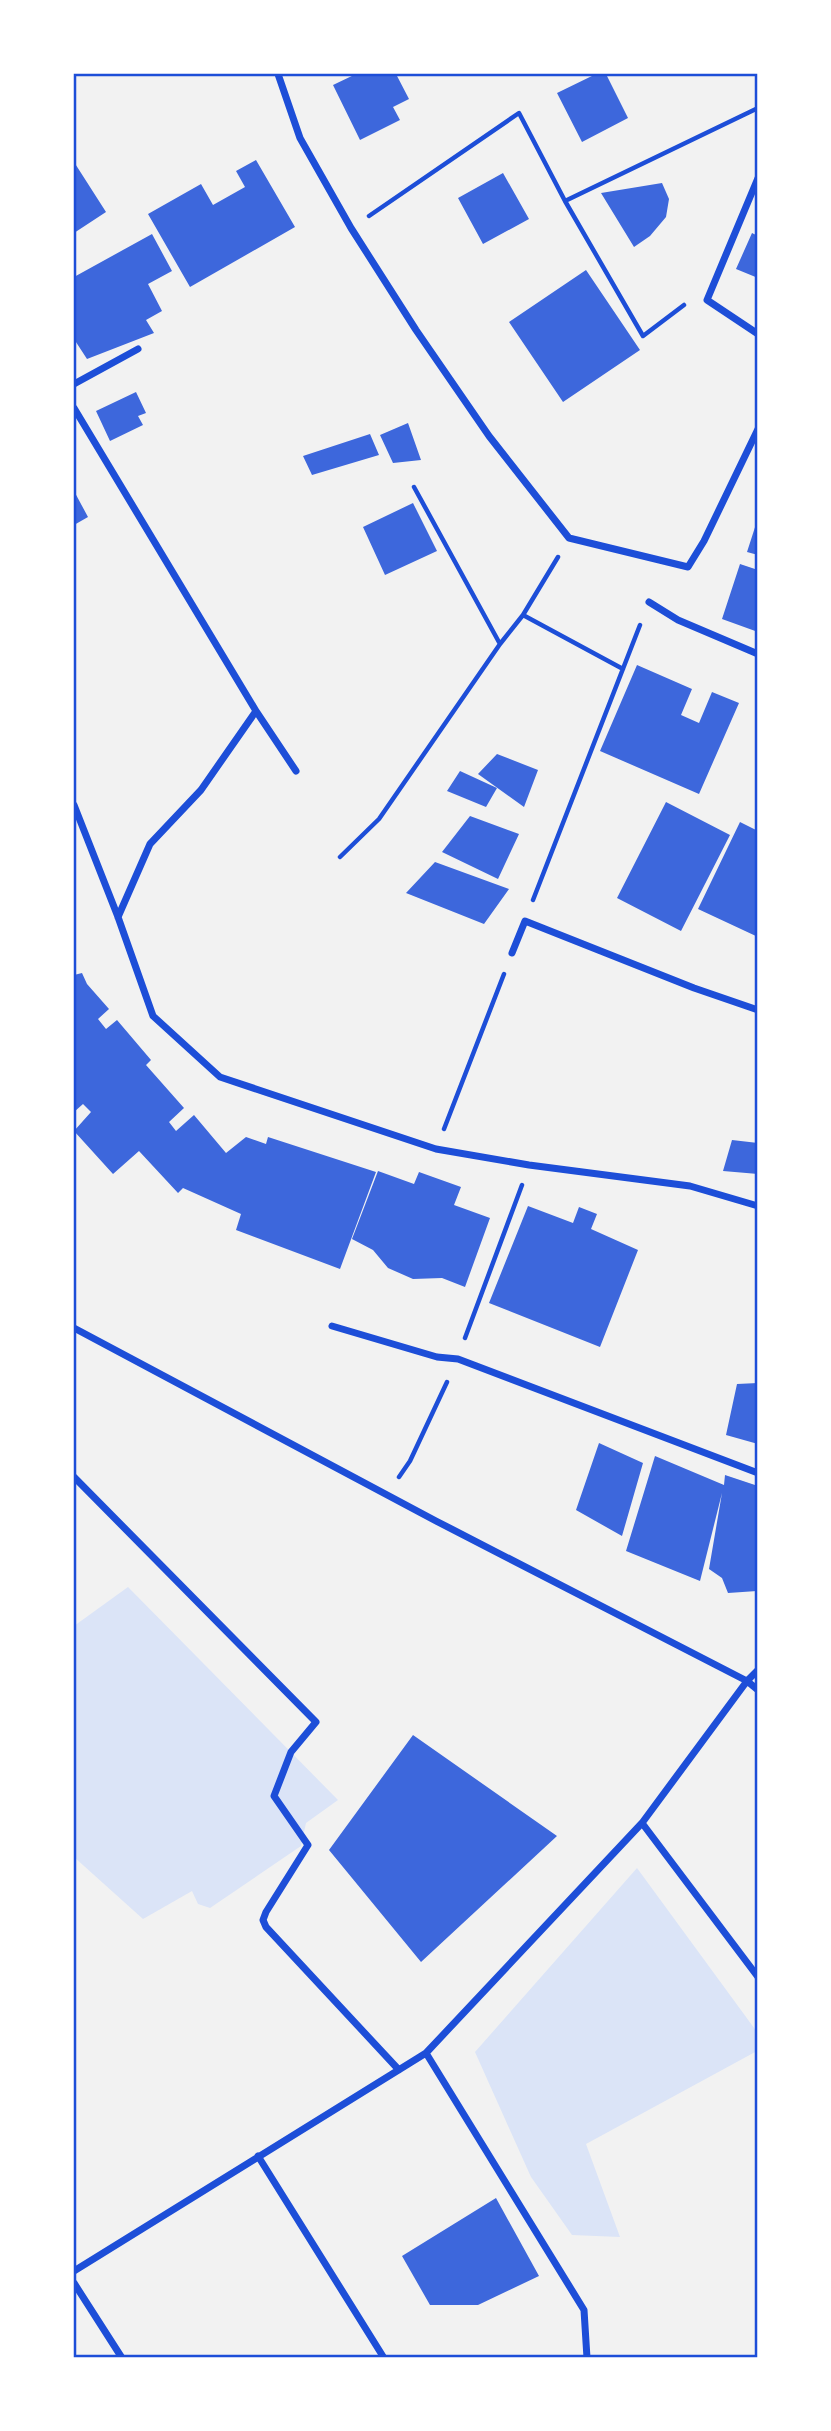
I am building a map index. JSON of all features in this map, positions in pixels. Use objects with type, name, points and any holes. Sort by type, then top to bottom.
[{"type":"street","points":[[278,74],[300,138],[351,228],[416,330],[489,436],[569,538],[688,567],[704,541],[758,429]]},
{"type":"street","points":[[758,178],[707,300],[758,334]]},
{"type":"street","points":[[74,384],[138,349]]},
{"type":"street","points":[[74,408],[256,711],[296,771]]},
{"type":"street","points":[[649,602],[678,620],[758,654]]},
{"type":"street","points":[[118,917],[150,844],[201,790],[256,711]]},
{"type":"street","points":[[74,805],[153,1016],[219,1077],[436,1149],[529,1165],[690,1186],[758,1206]]},
{"type":"street","points":[[512,953],[525,921],[694,988],[758,1010]]},
{"type":"street","points":[[332,1326],[437,1357],[458,1359],[758,1473]]},
{"type":"street","points":[[74,1328],[747,1681],[758,1690]]},
{"type":"street","points":[[74,1477],[316,1722],[291,1752],[274,1796],[308,1844],[263,1920],[266,1927],[399,2070]]},
{"type":"street","points":[[74,2271],[426,2053],[642,1823],[747,1681],[758,1670]]},
{"type":"street","points":[[642,1823],[758,1978]]},
{"type":"street","points":[[426,2053],[583,2310],[587,2357]]},
{"type":"street","points":[[258,2156],[384,2357]]},
{"type":"street","points":[[74,2283],[122,2357]]},
{"type":"path","points":[[565,201],[758,108]]},
{"type":"path","points":[[351,228],[519,113],[565,201],[643,336],[691,300],[707,300]]},
{"type":"path","points":[[414,487],[500,644]]},
{"type":"path","points":[[340,858],[379,819],[523,615],[569,538]]},
{"type":"path","points":[[525,921],[649,602]]},
{"type":"path","points":[[523,615],[623,669]]},
{"type":"path","points":[[436,1149],[512,953]]},
{"type":"path","points":[[387,1494],[410,1461],[458,1359],[529,1165]]},
{"type":"shaded area","points":[[128,1587],[338,1800],[306,1823],[301,1846],[210,1908],[198,1904],[192,1891],[143,1919],[74,1857],[74,1626]]},
{"type":"shaded area","points":[[637,1868],[757,2032],[757,2051],[586,2144],[620,2237],[572,2235],[531,2177],[475,2052]]},
{"type":"building","points":[[356,74],[396,74],[409,99],[393,107],[400,120],[360,140],[333,85]]},
{"type":"building","points":[[596,74],[606,74],[628,118],[582,142],[557,93]]},
{"type":"building","points":[[256,160],[295,227],[190,287],[148,214],[201,184],[213,205],[245,187],[236,171]]},
{"type":"building","points":[[74,162],[106,212],[74,233]]},
{"type":"building","points":[[503,173],[529,219],[483,244],[458,198]]},
{"type":"building","points":[[662,183],[669,199],[666,217],[650,236],[634,247],[601,193]]},
{"type":"building","points":[[752,233],[758,236],[758,278],[736,269]]},
{"type":"building","points":[[152,234],[172,271],[148,284],[162,311],[146,320],[154,333],[87,359],[74,339],[74,277]]},
{"type":"building","points":[[586,270],[640,350],[563,402],[509,322]]},
{"type":"building","points":[[136,392],[146,413],[138,416],[143,425],[110,441],[96,411]]},
{"type":"building","points":[[408,423],[421,460],[393,463],[380,435]]},
{"type":"building","points":[[370,434],[379,455],[312,475],[303,456]]},
{"type":"building","points":[[74,491],[88,517],[74,525]]},
{"type":"building","points":[[413,503],[437,551],[385,575],[363,527]]},
{"type":"building","points":[[758,522],[758,555],[747,552]]},
{"type":"building","points":[[740,564],[758,570],[758,632],[722,619]]},
{"type":"building","points":[[637,665],[692,689],[681,715],[699,723],[712,692],[739,703],[699,794],[600,751]]},
{"type":"building","points":[[497,754],[538,770],[524,807],[478,774]]},
{"type":"building","points":[[460,771],[497,788],[486,807],[447,791]]},
{"type":"building","points":[[666,802],[730,835],[681,931],[617,898]]},
{"type":"building","points":[[470,816],[519,834],[498,879],[442,852]]},
{"type":"building","points":[[740,822],[758,831],[758,937],[698,909]]},
{"type":"building","points":[[435,862],[509,889],[484,924],[406,893]]},
{"type":"building","points":[[82,973],[87,984],[109,1009],[98,1019],[106,1029],[117,1020],[151,1060],[146,1065],[184,1108],[169,1122],[176,1131],[194,1115],[226,1153],[246,1137],[266,1144],[268,1137],[376,1172],[340,1269],[236,1230],[241,1214],[183,1188],[178,1193],[139,1151],[113,1174],[74,1131],[91,1112],[83,1104],[74,1112],[74,975]]},
{"type":"building","points":[[732,1140],[758,1143],[758,1174],[723,1171]]},
{"type":"building","points":[[378,1171],[414,1184],[419,1172],[461,1187],[454,1205],[490,1218],[465,1287],[442,1278],[413,1279],[388,1268],[373,1250],[352,1239]]},
{"type":"building","points":[[528,1206],[573,1223],[579,1207],[597,1214],[591,1229],[638,1250],[600,1347],[489,1303]]},
{"type":"building","points":[[758,1383],[758,1444],[726,1435],[737,1384]]},
{"type":"building","points":[[599,1443],[643,1463],[622,1536],[576,1510]]},
{"type":"building","points":[[655,1456],[724,1485],[725,1475],[758,1486],[757,1591],[728,1593],[722,1578],[709,1569],[722,1493],[700,1581],[626,1551]]},
{"type":"building","points":[[413,1735],[557,1836],[421,1962],[329,1850]]},
{"type":"building","points":[[496,2198],[539,2276],[478,2305],[430,2305],[402,2256]]}]
